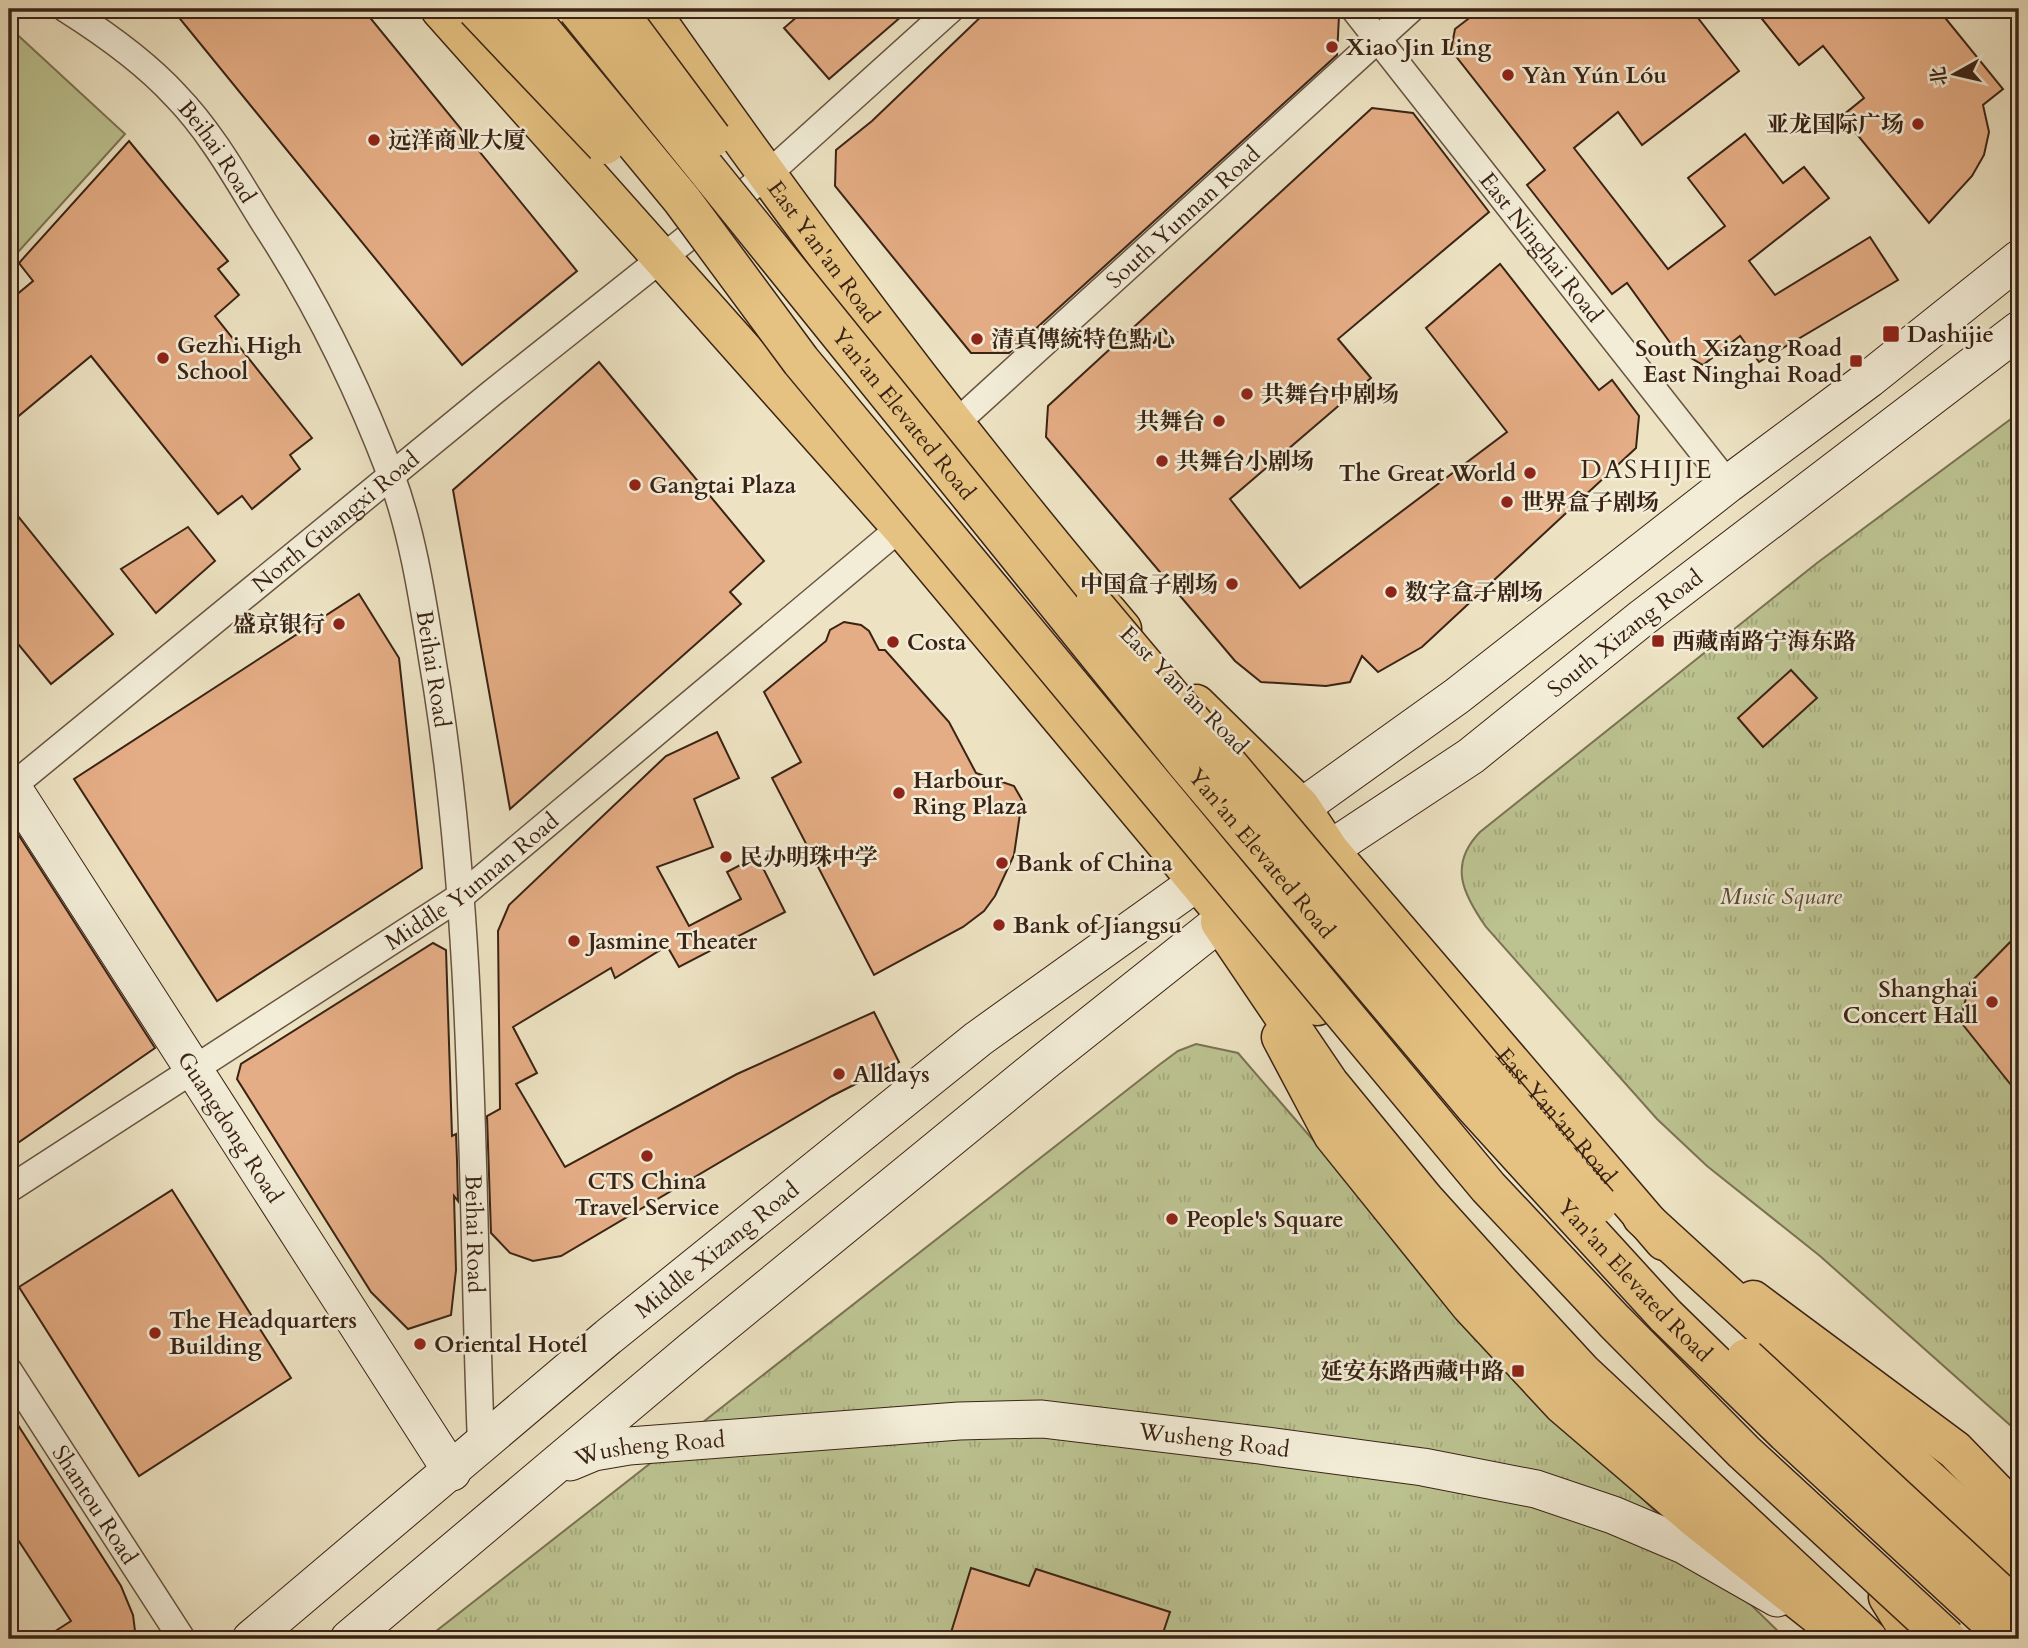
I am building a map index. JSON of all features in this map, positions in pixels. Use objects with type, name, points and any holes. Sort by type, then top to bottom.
[{"type":"main road","points":[[440,9],[664,257],[901,527],[1198,881],[1329,1083],[1425,1200],[1582,1372],[1868,1639]]},
{"type":"main road","points":[[476,9],[548,82],[801,361]]},
{"type":"main road","points":[[491,9],[575,105],[664,257]]},
{"type":"main road","name":"Yan'an Elevated Road","points":[[524,9],[682,200],[801,361],[1488,1187],[1614,1321],[1744,1452],[1947,1639]]},
{"type":"main road","name":"Yan'an Elevated Road","points":[[577,9],[1186,763],[1476,1108],[1666,1316],[1786,1433],[2009,1639]]},
{"type":"main road","points":[[616,9],[812,267],[1568,1172],[1737,1350],[2019,1611]]},
{"type":"main road","name":"East Yan'an Road","points":[[649,9],[768,174],[955,424],[1139,649],[1300,806],[1330,850],[1642,1217],[2019,1626]]},
{"type":"main road","points":[[1300,806],[1321,795],[1457,696],[1728,484],[1870,379],[2019,259]]},
{"type":"main road","name":"South Xizang Road","points":[[1224,920],[1471,756],[1642,618],[2019,330]]},
{"type":"main road","name":"Guangdong Road","points":[[10,786],[452,1472]]},
{"type":"main road","name":"Middle Xizang Road","points":[[251,1639],[452,1472],[481,1444],[608,1337],[978,1039],[1300,806]]},
{"type":"main road","points":[[349,1639],[692,1350],[998,1098],[1224,920]]},
{"type":"main road","points":[[1224,920],[1297,984],[1555,1278],[1713,1439],[1933,1639]]},
{"type":"main road","points":[[1224,920],[1334,1135],[1470,1305],[1563,1405],[1695,1518],[1848,1639]]},
{"type":"main road","points":[[1642,1217],[2013,1541]]},
{"type":"main road","name":"Wusheng Road","points":[[550,1471],[594,1452],[629,1446],[959,1421],[1042,1419],[1246,1443],[1423,1467],[1546,1492],[1613,1515],[1684,1545],[1848,1639]]},
{"type":"main road","points":[[1888,1598],[1914,1639]]},
{"type":"street","name":"Beihai Road","points":[[66,9],[151,72],[177,96],[206,132],[290,262],[345,370],[391,477],[427,625],[444,734],[461,896],[481,1444]]},
{"type":"street","name":"North Guangxi Road","points":[[10,786],[768,174],[951,9]]},
{"type":"street","name":"East Ninghai Road","points":[[1354,9],[1728,484]]},
{"type":"street","name":"South Yunnan Road","points":[[955,424],[1411,9]]},
{"type":"street","name":"Middle Yunnan Road","points":[[9,1189],[354,968],[461,896],[901,527]]},
{"type":"street","name":"Shantou Road","points":[[9,1371],[182,1639]]},
{"type":"green space","points":[[9,27],[125,134],[9,262]]},
{"type":"green space","name":"Music Square","points":[[2019,413],[2019,1433],[1820,1256],[1707,1166],[1657,1119],[1486,927],[1466,891],[1462,868],[1470,844],[1480,832],[1817,563]]},
{"type":"green space","name":"People's Square","points":[[1196,1044],[1238,1053],[1514,1373],[1786,1639],[426,1639],[1159,1065],[1178,1051]]},
{"type":"building","name":"远洋商业大厦","points":[[172,9],[363,9],[577,271],[462,365]]},
{"type":"building","points":[[806,9],[910,9],[829,79],[784,28]]},
{"type":"building","points":[[989,9],[1333,9],[1339,16],[1337,55],[1009,353],[971,353],[835,186],[836,150],[872,121]]},
{"type":"building","points":[[1481,9],[1691,9],[1739,71],[1642,145],[1618,112],[1574,148],[1668,269],[1725,226],[1688,178],[1745,134],[1783,183],[1804,167],[1829,198],[1749,261],[1775,295],[1870,237],[1898,280],[1759,362],[1740,336],[1703,365],[1674,348],[1627,283],[1612,294],[1527,185],[1545,170],[1451,50],[1455,29]]},
{"type":"building","name":"亚龙国际广场","points":[[1754,9],[1938,9],[2003,89],[1983,105],[1989,132],[1984,155],[1972,176],[1929,223],[1842,116],[1864,98],[1823,46],[1799,65]]},
{"type":"building","points":[[1372,108],[1413,113],[1489,212],[1338,339],[1371,378],[1230,499],[1300,588],[1507,432],[1426,328],[1500,264],[1599,390],[1612,380],[1639,416],[1636,448],[1422,647],[1378,672],[1362,656],[1350,682],[1326,686],[1261,682],[1235,661],[1046,437],[1048,406]]},
{"type":"building","points":[[129,141],[228,261],[218,269],[239,295],[215,316],[312,438],[290,455],[300,469],[252,509],[242,496],[218,514],[91,356],[9,424],[9,301],[33,281],[19,263]]},
{"type":"building","points":[[599,362],[764,561],[730,592],[741,604],[510,809],[453,490]]},
{"type":"building","points":[[9,505],[113,634],[51,684],[9,633]]},
{"type":"building","points":[[188,527],[215,561],[156,613],[121,569]]},
{"type":"building","points":[[359,594],[399,658],[422,868],[217,1001],[74,779]]},
{"type":"building","name":"Harbour Ring Plaza","points":[[844,622],[861,625],[869,631],[879,650],[885,650],[949,722],[976,773],[1014,786],[1022,800],[1014,855],[995,896],[984,911],[963,927],[874,975],[772,778],[801,762],[764,692],[826,641],[830,630]]},
{"type":"building","points":[[1791,670],[1817,698],[1763,747],[1738,718]]},
{"type":"building","points":[[717,732],[739,778],[694,799],[713,847],[657,867],[689,926],[741,899],[727,872],[757,856],[785,912],[679,967],[667,946],[615,978],[611,968],[513,1027],[537,1073],[516,1084],[565,1167],[737,1074],[874,1012],[899,1062],[832,1096],[561,1256],[533,1261],[510,1253],[491,1233],[487,1116],[500,1109],[498,931],[509,905],[666,756]]},
{"type":"building","points":[[9,820],[155,1048],[9,1149]]},
{"type":"building","name":"Shanghai Concert Hall","points":[[2019,933],[2019,1095],[1960,1021],[1970,983]]},
{"type":"building","points":[[433,943],[446,950],[452,1136],[456,1134],[457,1160],[458,1201],[454,1196],[456,1270],[451,1315],[408,1329],[371,1292],[237,1079],[241,1064]]},
{"type":"building","name":"The Headquarters Building","points":[[172,1190],[291,1378],[139,1476],[19,1287]]},
{"type":"building","points":[[9,1411],[121,1586],[133,1615],[136,1639],[43,1639],[71,1621],[9,1526]]},
{"type":"building","points":[[971,1568],[1029,1586],[1036,1569],[1170,1612],[1161,1639],[949,1639]]},
{"type":"place","name":"Xiao Jin Ling","points":[[1332,47]]},
{"type":"place","name":"Yàn Yún Lóu","points":[[1508,75]]},
{"type":"place","name":"亚龙国际广场","points":[[1918,124]]},
{"type":"place","name":"远洋商业大厦","points":[[374,140]]},
{"type":"place","name":"Dashijie","points":[[1891,334]]},
{"type":"place","name":"清真傳統特色點心","points":[[977,339]]},
{"type":"place","name":"Gezhi High School","points":[[163,358]]},
{"type":"place","name":"South Xizang Road East Ninghai Road","points":[[1856,361]]},
{"type":"place","name":"共舞台中剧场","points":[[1247,394]]},
{"type":"place","name":"共舞台","points":[[1219,421]]},
{"type":"place","name":"共舞台小剧场","points":[[1162,461]]},
{"type":"place","name":"The Great World","points":[[1530,473]]},
{"type":"place","name":"Gangtai Plaza","points":[[635,485]]},
{"type":"place","name":"世界盒子剧场","points":[[1507,502]]},
{"type":"place","name":"中国盒子剧场","points":[[1232,584]]},
{"type":"place","name":"数字盒子剧场","points":[[1391,592]]},
{"type":"place","name":"盛京银行","points":[[339,624]]},
{"type":"place","name":"西藏南路宁海东路","points":[[1658,641]]},
{"type":"place","name":"Costa","points":[[893,642]]},
{"type":"place","name":"Harbour Ring Plaza","points":[[899,793]]},
{"type":"place","name":"民办明珠中学","points":[[726,857]]},
{"type":"place","name":"Bank of China","points":[[1002,863]]},
{"type":"place","name":"Bank of Jiangsu","points":[[999,925]]},
{"type":"place","name":"Jasmine Theater","points":[[574,941]]},
{"type":"place","name":"Shanghai Concert Hall","points":[[1992,1002]]},
{"type":"place","name":"Alldays","points":[[839,1074]]},
{"type":"place","name":"CTS China Travel Service","points":[[647,1156]]},
{"type":"place","name":"People's Square","points":[[1172,1219]]},
{"type":"place","name":"The Headquarters Building","points":[[155,1333]]},
{"type":"place","name":"Oriental Hotel","points":[[420,1344]]},
{"type":"place","name":"延安东路西藏中路","points":[[1518,1371]]},
{"type":"district","name":"DASHIJIE","points":[[1647,469]]}]
